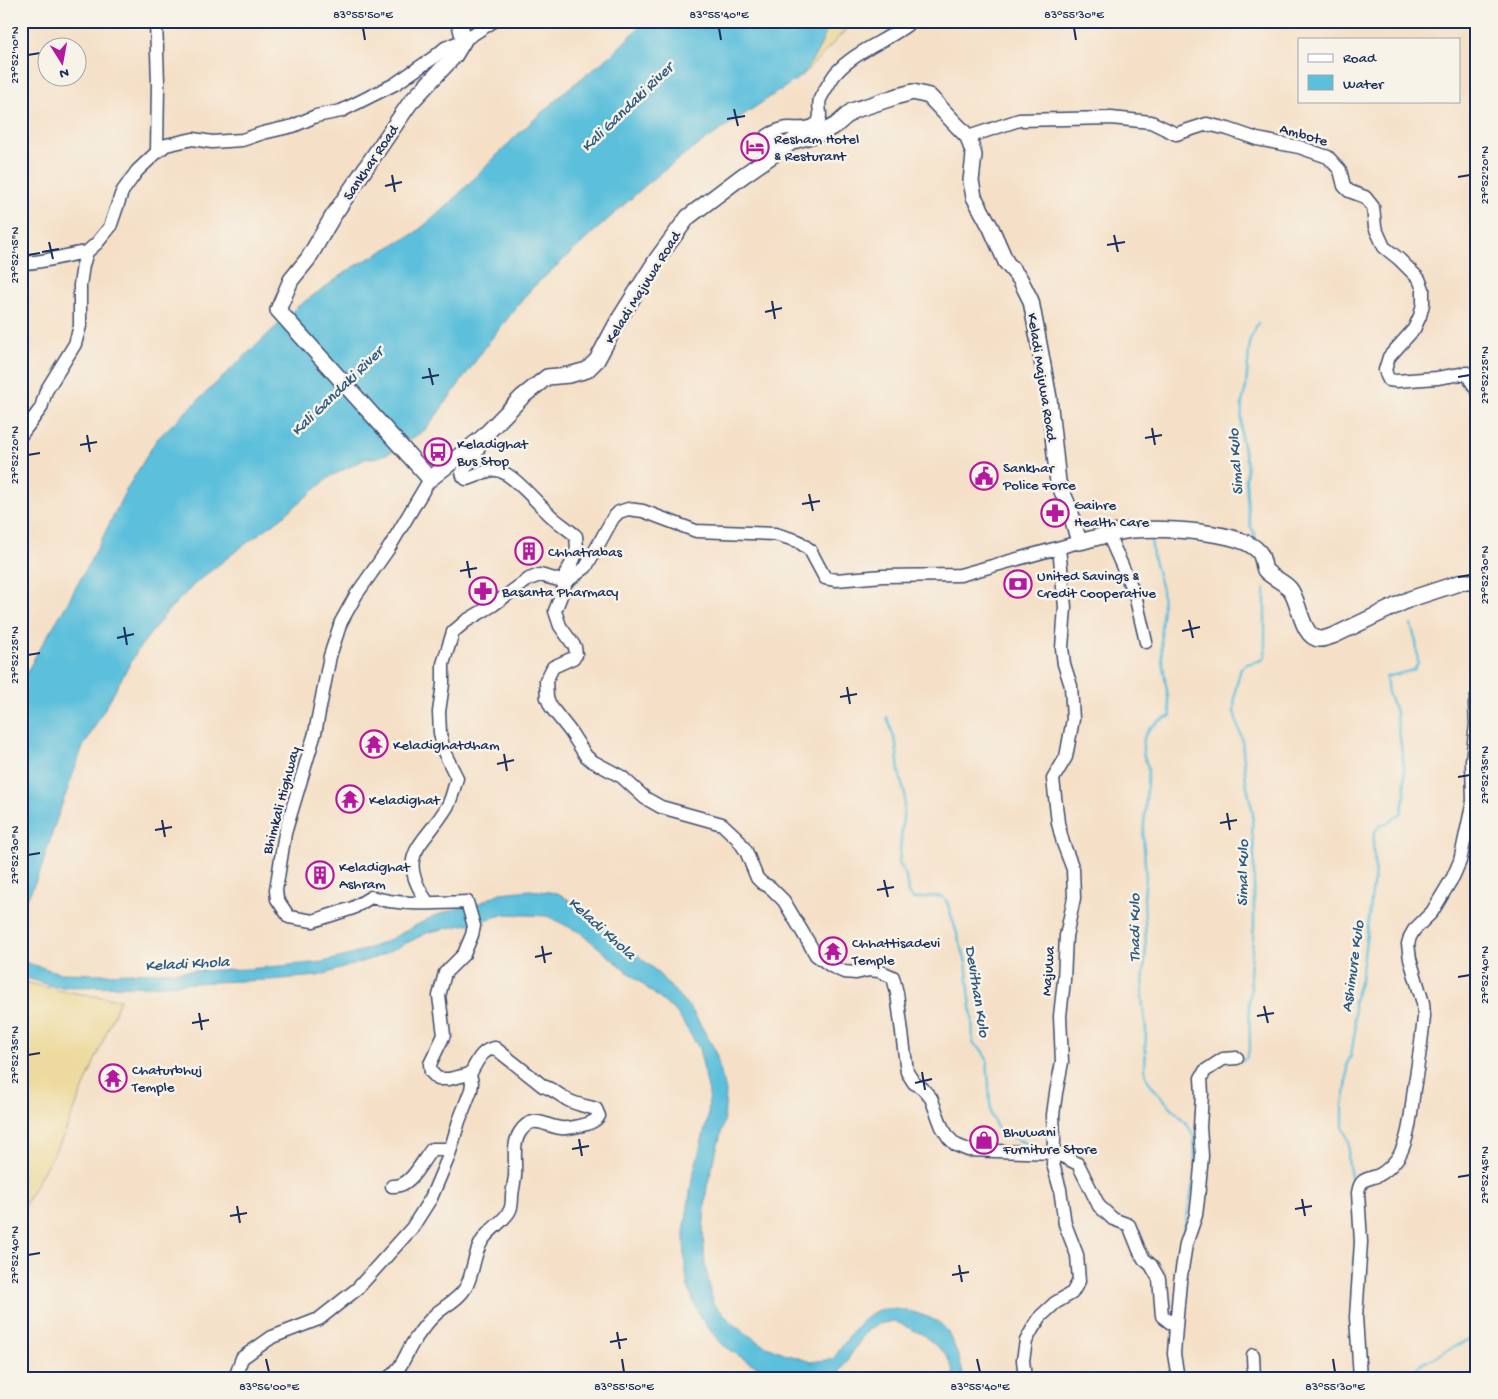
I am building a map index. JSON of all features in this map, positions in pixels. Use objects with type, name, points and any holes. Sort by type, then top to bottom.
[{"type":"main road","points":[[459,21],[464,40]]},
{"type":"main road","name":"Sankhar Road","points":[[430,479],[278,310],[291,280],[308,259],[333,216],[373,156],[410,103],[455,55],[464,40]]},
{"type":"main road","name":"Keladi Majuwa Road","points":[[430,479],[482,438],[522,397],[547,377],[569,375],[587,370],[597,360],[618,321],[657,259],[688,216],[793,141],[821,133],[836,125],[852,112],[913,92],[929,96],[968,137],[974,155],[971,181],[974,197],[991,228],[1006,262],[1020,280],[1031,301],[1047,389],[1058,482],[1070,510],[1079,542]]},
{"type":"main road","points":[[1079,542],[1108,534],[1133,530],[1185,531],[1225,535],[1252,546],[1258,551],[1268,574],[1290,588],[1308,633],[1314,638],[1323,639],[1336,635],[1410,599],[1462,582],[1477,582]]},
{"type":"street","points":[[156,21],[158,83],[157,152]]},
{"type":"street","points":[[21,435],[41,408],[46,391],[75,344],[80,326],[80,285],[87,252],[110,227],[122,192],[137,171],[166,144],[193,139],[212,142],[242,140],[293,126],[316,116],[341,111],[395,84],[445,48],[464,40],[494,21]]},
{"type":"street","points":[[793,141],[763,146],[762,143],[766,136],[781,129],[811,127],[819,122],[820,99],[837,72],[871,46],[912,21]]},
{"type":"street","name":"Ambote","points":[[968,137],[1019,120],[1111,118],[1151,122],[1176,134],[1207,124],[1328,156],[1340,170],[1344,186],[1350,191],[1365,197],[1373,207],[1375,227],[1384,247],[1419,279],[1423,289],[1420,316],[1414,329],[1389,358],[1385,370],[1387,376],[1390,380],[1396,381],[1467,374],[1477,390]]},
{"type":"street","points":[[21,263],[53,260],[71,254],[87,252]]},
{"type":"street","points":[[482,438],[480,448],[462,472],[463,476],[466,479],[470,479],[491,470],[502,472],[527,491],[549,514],[576,536],[577,548],[574,559],[566,573],[566,582],[555,611],[560,626],[575,647],[576,655],[553,667],[546,681],[546,689],[551,707],[570,731],[586,756],[622,777],[645,798],[661,807],[722,824],[737,838],[746,851],[756,878],[770,887],[784,901],[816,954],[831,966],[844,972],[856,973],[869,970],[893,976],[907,1072],[914,1082],[931,1098],[942,1127],[956,1145],[968,1150],[1054,1153],[1078,1164],[1099,1206],[1113,1219],[1130,1225],[1139,1250],[1159,1279],[1162,1316],[1175,1326]]},
{"type":"street","name":"Bhimkali Highway","points":[[430,479],[389,548],[356,595],[341,622],[330,656],[315,733],[286,833],[276,890],[277,899],[289,917],[313,922],[353,908],[371,897],[386,902],[468,903],[474,926],[464,954],[445,973],[439,996],[444,1035],[430,1064],[431,1072],[438,1079],[449,1079],[470,1074]]},
{"type":"street","points":[[566,582],[586,567],[614,518],[619,512],[628,509],[643,512],[696,531],[775,534],[798,541],[810,550],[825,578],[836,580],[883,576],[960,575],[1079,542]]},
{"type":"street","points":[[1108,534],[1135,595],[1146,642]]},
{"type":"street","name":"Majuwa","points":[[1025,1378],[1023,1360],[1026,1341],[1033,1328],[1041,1316],[1055,1303],[1072,1293],[1079,1281],[1077,1255],[1065,1224],[1060,1189],[1053,1164],[1053,1115],[1062,1062],[1060,1016],[1066,936],[1074,898],[1073,869],[1058,823],[1053,779],[1066,757],[1073,719],[1071,686],[1064,664],[1062,648],[1065,607],[1059,548]]},
{"type":"street","points":[[428,903],[418,889],[412,860],[422,841],[448,806],[457,778],[444,752],[440,733],[439,712],[443,684],[443,664],[453,632],[466,621],[493,605],[529,579],[540,575],[566,582]]},
{"type":"street","points":[[1360,1378],[1356,1317],[1361,1242],[1359,1185],[1367,1178],[1380,1174],[1391,1166],[1398,1158],[1405,1144],[1424,1016],[1423,1003],[1410,958],[1408,944],[1414,930],[1432,912],[1453,877],[1460,861],[1473,801],[1472,762],[1477,697]]},
{"type":"street","points":[[235,1378],[242,1358],[272,1337],[319,1319],[357,1290],[412,1228],[431,1198],[451,1149],[458,1121],[471,1090],[470,1074],[482,1053],[488,1049],[495,1048],[543,1086],[581,1106],[596,1109],[599,1116],[598,1119],[568,1128],[559,1128],[539,1121],[532,1122],[520,1131],[516,1140],[515,1176],[510,1209],[504,1218],[489,1231],[477,1250],[470,1280],[465,1290],[436,1314],[415,1339],[399,1369],[388,1378]]},
{"type":"street","points":[[1178,1378],[1174,1354],[1175,1326],[1186,1244],[1196,1215],[1199,1190],[1202,1156],[1200,1127],[1201,1078],[1204,1071],[1218,1062],[1237,1058]]},
{"type":"street","points":[[392,1186],[399,1186],[409,1180],[432,1149],[451,1149]]},
{"type":"street","points":[[1253,1355],[1254,1378]]},
{"type":"street","points":[[1467,1378],[1477,1371]]},
{"type":"sand","points":[[831,21],[854,21],[803,75],[819,49]]},
{"type":"sand","points":[[21,981],[56,990],[120,1000],[64,1135],[21,1211]]},
{"type":"water","name":"Kali Gandaki River","points":[[646,21],[831,21],[819,49],[803,75],[685,154],[647,184],[531,289],[489,342],[426,429],[395,450],[379,457],[365,459],[331,476],[281,518],[199,580],[167,612],[137,651],[82,749],[42,867],[21,908],[21,684],[98,547],[125,492],[157,439],[297,307],[352,268],[415,233],[445,208],[516,136],[568,89],[609,57]]},
{"type":"water","name":"Keladi Khola","points":[[530,890],[558,893],[581,908],[654,969],[692,1010],[715,1050],[726,1092],[724,1122],[707,1186],[703,1231],[705,1264],[713,1303],[734,1325],[762,1344],[811,1362],[833,1359],[857,1326],[876,1311],[891,1309],[920,1314],[937,1321],[945,1329],[959,1358],[963,1378],[952,1378],[954,1371],[945,1353],[922,1334],[894,1321],[879,1324],[867,1330],[834,1378],[783,1378],[750,1363],[720,1343],[700,1317],[688,1287],[685,1266],[684,1233],[692,1179],[708,1117],[709,1093],[699,1048],[677,1013],[581,933],[547,916],[506,914],[429,932],[380,956],[318,976],[148,986],[55,987],[21,976],[21,961],[60,973],[104,974],[248,969],[323,962],[354,954],[385,942],[434,916],[478,904],[500,893]]},
{"type":"waterway","name":"Simal Kulo","points":[[1257,541],[1251,527],[1248,512],[1247,464],[1241,436],[1242,403],[1246,387],[1250,340],[1258,323]]},
{"type":"waterway","name":"Thadi Kulo","points":[[1151,537],[1153,556],[1162,590],[1162,660],[1171,716],[1159,721],[1150,728],[1145,735],[1143,743],[1143,753],[1148,768],[1143,835],[1146,878],[1144,897],[1146,947],[1142,999],[1146,1029],[1145,1069],[1147,1079],[1187,1124],[1194,1137],[1195,1165]]},
{"type":"waterway","name":"Simal Kulo","points":[[1242,1060],[1246,1058],[1250,1048],[1249,1001],[1254,927],[1254,852],[1253,813],[1246,782],[1242,740],[1234,712],[1235,691],[1241,668],[1247,664],[1262,660],[1265,656],[1265,588]]},
{"type":"waterway","name":"Ashimure Kulo","points":[[1353,1189],[1348,1159],[1349,1142],[1343,1128],[1343,1105],[1347,1081],[1347,1064],[1351,1055],[1355,1031],[1354,1001],[1361,979],[1375,870],[1373,842],[1375,832],[1380,825],[1389,822],[1401,813],[1405,794],[1404,766],[1396,712],[1388,693],[1386,677],[1414,670],[1418,663],[1416,641],[1411,625]]},
{"type":"waterway","name":"Devithan Kulo","points":[[887,717],[896,743],[899,772],[905,795],[899,862],[906,877],[908,893],[913,899],[934,896],[943,897],[947,902],[966,962],[973,1043],[982,1050],[987,1060],[991,1116],[999,1131],[1034,1147]]},
{"type":"waterway","name":"Thadi Kulo","points":[[1184,1231],[1193,1183]]},
{"type":"waterway","name":"Ashimure Kulo","points":[[1351,1294],[1354,1260]]},
{"type":"waterway","points":[[1404,1378],[1423,1363],[1477,1335]]},
{"type":"place","name":"Resham Hotel & Resturant","points":[[755,147]]},
{"type":"place","name":"Keladighat Bus Stop","points":[[438,452]]},
{"type":"place","name":"Sankhar Police Force","points":[[984,476]]},
{"type":"place","name":"Gaihre Health Care","points":[[1055,513]]},
{"type":"place","name":"Chhatrabas","points":[[529,551]]},
{"type":"place","name":"United Savings & Credit Cooperative","points":[[1018,584]]},
{"type":"place","name":"Basanta Pharmacy","points":[[483,591]]},
{"type":"place","name":"Keladighatdham","points":[[374,744]]},
{"type":"place","name":"Keladighat","points":[[350,799]]},
{"type":"place","name":"Keladighat Ashram","points":[[320,875]]},
{"type":"place","name":"Chhattisadevi Temple","points":[[833,951]]},
{"type":"place","name":"Chaturbhuj Temple","points":[[113,1078]]},
{"type":"place","name":"Bhuwani Furniture Store","points":[[984,1140]]}]
